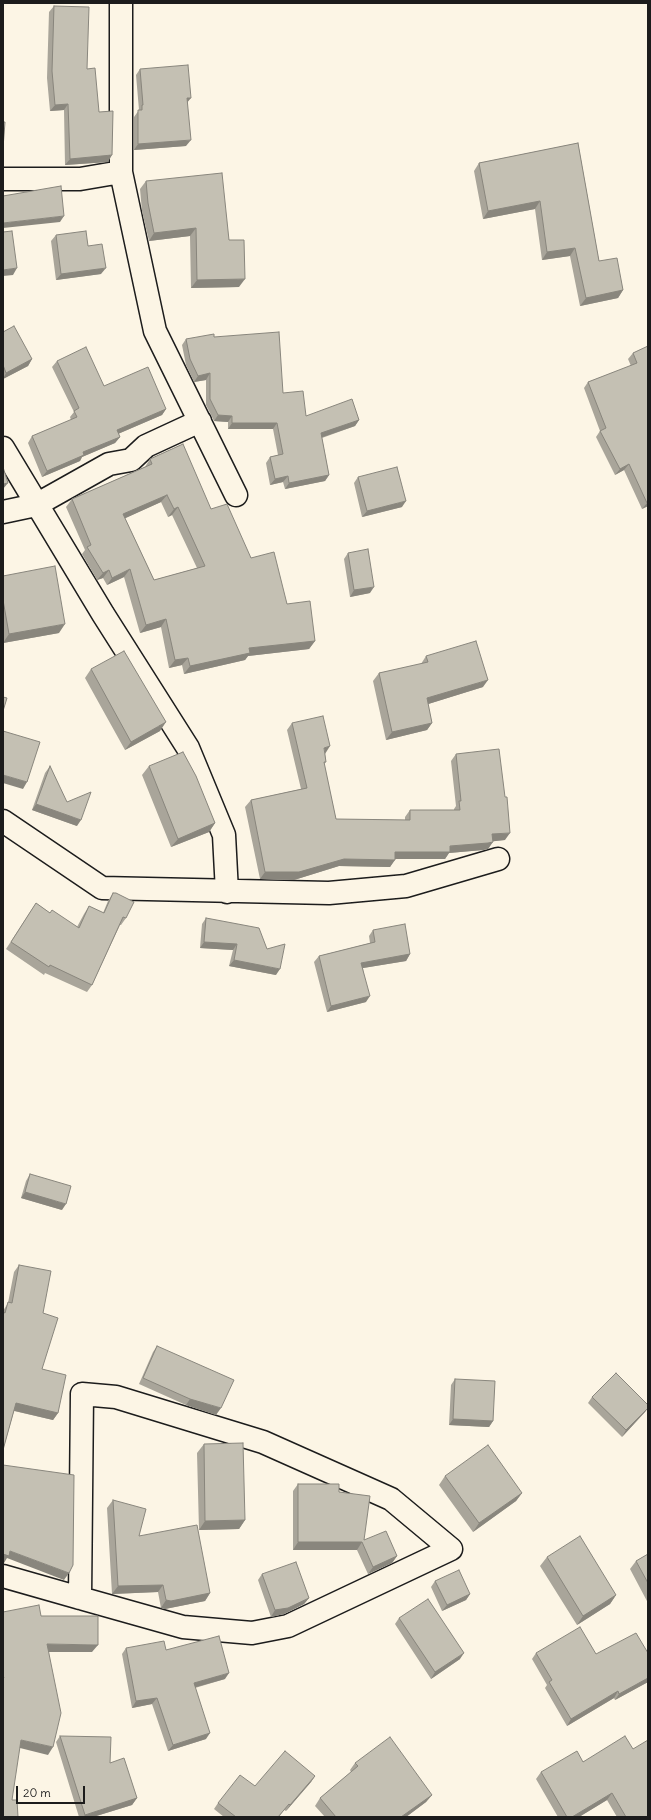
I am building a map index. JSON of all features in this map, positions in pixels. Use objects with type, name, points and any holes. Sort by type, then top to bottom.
[{"type":"street","points":[[121,3],[121,172],[155,331],[236,495]]},
{"type":"street","points":[[3,179],[80,179],[121,172]]},
{"type":"street","points":[[3,512],[36,504],[109,464],[131,460],[146,446],[200,421]]},
{"type":"street","points":[[3,448],[36,504],[188,748],[224,835],[227,892]]},
{"type":"street","points":[[3,821],[102,888],[227,892],[329,893],[406,886],[498,859]]},
{"type":"street","points":[[3,1576],[183,1628],[252,1633],[288,1626],[452,1549],[391,1499],[263,1442],[116,1397],[82,1394],[80,1598]]},
{"type":"building","points":[[54,6],[89,7],[87,69],[95,68],[99,112],[113,111],[112,155],[70,159],[68,104],[55,105],[52,71]]},
{"type":"building","points":[[188,65],[191,98],[187,98],[191,140],[138,144],[138,110],[142,110],[143,105],[140,69]]},
{"type":"building","points":[[3,122],[5,122],[3,148]]},
{"type":"building","points":[[578,143],[599,261],[617,258],[623,290],[586,298],[575,248],[547,252],[540,201],[488,211],[479,163]]},
{"type":"building","points":[[222,173],[229,240],[244,240],[245,279],[197,280],[196,228],[154,233],[148,203],[146,181]]},
{"type":"building","points":[[61,186],[64,216],[3,223],[3,196]]},
{"type":"building","points":[[12,231],[17,268],[3,270],[3,232]]},
{"type":"building","points":[[86,231],[88,246],[102,244],[106,268],[61,274],[56,235]]},
{"type":"building","points":[[14,326],[32,359],[6,373],[3,365],[3,332]]},
{"type":"building","points":[[279,332],[283,393],[303,391],[306,416],[352,399],[359,420],[321,433],[329,475],[289,483],[288,476],[275,479],[270,457],[283,454],[277,423],[232,423],[232,416],[218,415],[210,399],[210,373],[198,376],[190,359],[186,339],[214,334],[214,337]]},
{"type":"building","points":[[648,346],[647,503],[629,464],[620,469],[600,431],[606,428],[588,382],[637,363],[633,353]]},
{"type":"building","points":[[86,347],[104,386],[148,367],[166,409],[117,430],[120,437],[83,452],[84,455],[47,471],[32,436],[77,417],[74,411],[79,408],[57,361]]},
{"type":"building","points":[[183,444],[211,509],[227,504],[251,558],[274,552],[287,604],[310,601],[315,641],[249,648],[250,653],[190,666],[188,658],[175,660],[166,619],[146,625],[130,569],[112,578],[109,570],[103,573],[87,547],[91,545],[72,499],[152,464],[150,459]],"holes":[[[167,495],[174,509],[178,507],[205,566],[154,580],[123,514]]]},
{"type":"building","points":[[3,467],[8,483],[3,484]]},
{"type":"building","points":[[397,467],[406,501],[367,511],[358,477]]},
{"type":"building","points":[[368,549],[374,587],[354,590],[348,553]]},
{"type":"building","points":[[55,566],[65,624],[9,634],[3,600],[3,576]]},
{"type":"building","points":[[476,641],[488,680],[427,698],[432,723],[392,732],[379,673],[428,662],[426,656]]},
{"type":"building","points":[[124,651],[166,722],[131,742],[91,669]]},
{"type":"building","points":[[3,697],[7,698],[3,711]]},
{"type":"building","points":[[323,716],[330,746],[324,748],[326,762],[324,762],[336,819],[410,820],[410,810],[460,810],[459,801],[461,801],[456,754],[499,749],[505,797],[507,797],[510,833],[492,834],[493,842],[450,846],[450,852],[395,852],[395,860],[344,859],[299,872],[265,872],[251,800],[307,788],[292,723]]},
{"type":"building","points":[[3,731],[40,742],[27,782],[3,775]]},
{"type":"building","points":[[183,752],[196,776],[215,823],[178,839],[149,766]]},
{"type":"building","points":[[50,766],[67,802],[91,792],[81,820],[36,804]]},
{"type":"building","points":[[113,893],[134,902],[126,918],[123,917],[92,985],[50,965],[49,967],[11,942],[36,903],[50,913],[52,910],[79,928],[89,906],[104,913]]},
{"type":"building","points":[[206,918],[259,928],[267,949],[285,944],[280,969],[234,960],[237,944],[204,942]]},
{"type":"building","points":[[405,924],[410,954],[361,963],[370,996],[331,1006],[319,956],[375,942],[373,930]]},
{"type":"building","points":[[30,1174],[71,1186],[66,1204],[25,1192]]},
{"type":"building","points":[[19,1265],[51,1271],[43,1313],[58,1318],[42,1369],[66,1375],[58,1413],[16,1403],[3,1450],[3,1312],[5,1313],[8,1302],[12,1303]]},
{"type":"building","points":[[157,1346],[234,1380],[221,1408],[190,1399],[143,1378]]},
{"type":"building","points":[[616,1373],[648,1405],[648,1408],[626,1430],[592,1397]]},
{"type":"building","points":[[455,1379],[495,1381],[493,1421],[453,1419]]},
{"type":"building","points":[[243,1443],[245,1520],[205,1521],[204,1444]]},
{"type":"building","points":[[488,1445],[522,1493],[479,1523],[445,1476]]},
{"type":"building","points":[[3,1465],[74,1475],[73,1565],[69,1573],[10,1551],[9,1556],[3,1554]]},
{"type":"building","points":[[298,1484],[339,1484],[339,1492],[370,1496],[364,1540],[386,1531],[397,1556],[373,1567],[362,1542],[298,1542]]},
{"type":"building","points":[[113,1500],[146,1509],[139,1536],[197,1525],[210,1593],[171,1601],[166,1600],[163,1585],[118,1586]]},
{"type":"building","points":[[580,1536],[616,1595],[583,1616],[547,1557]]},
{"type":"building","points":[[648,1554],[648,1583],[636,1561]]},
{"type":"building","points":[[296,1562],[309,1598],[288,1608],[275,1610],[262,1574]]},
{"type":"building","points":[[459,1570],[470,1594],[447,1605],[435,1581]]},
{"type":"building","points":[[428,1599],[464,1653],[435,1672],[399,1618]]},
{"type":"building","points":[[39,1605],[41,1616],[98,1616],[98,1645],[47,1644],[61,1713],[53,1747],[21,1740],[12,1800],[17,1800],[18,1817],[3,1817],[3,1612]]},
{"type":"building","points":[[580,1627],[596,1654],[636,1633],[648,1653],[648,1678],[619,1694],[618,1691],[571,1719],[549,1682],[552,1680],[536,1653]]},
{"type":"building","points":[[219,1636],[229,1673],[194,1683],[210,1733],[173,1745],[157,1698],[136,1701],[126,1648],[164,1641],[166,1650]]},
{"type":"building","points":[[60,1736],[111,1737],[110,1763],[124,1758],[137,1798],[85,1815]]},
{"type":"building","points":[[625,1736],[633,1749],[648,1740],[648,1817],[626,1817],[612,1793],[572,1817],[567,1817],[541,1772],[577,1751],[583,1762]]},
{"type":"building","points":[[390,1737],[432,1795],[401,1817],[336,1817],[320,1798],[358,1766],[355,1763]]},
{"type":"building","points":[[285,1751],[315,1776],[278,1817],[236,1817],[218,1803],[240,1775],[255,1786]]}]
